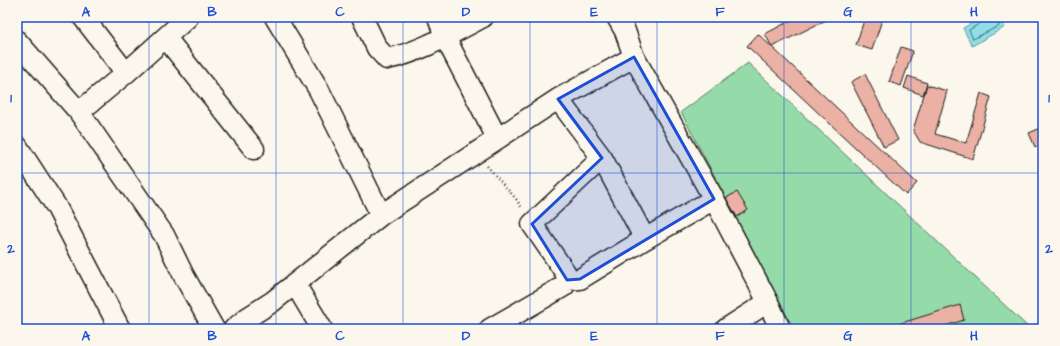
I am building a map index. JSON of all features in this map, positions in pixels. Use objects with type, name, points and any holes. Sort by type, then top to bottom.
[{"type":"street","points":[[84,17],[126,73]]},
{"type":"street","points":[[275,17],[319,90],[380,215]]},
{"type":"street","points":[[362,17],[377,48],[387,59],[402,56],[483,17]]},
{"type":"street","points":[[438,17],[445,36],[497,138]]},
{"type":"street","points":[[624,22],[634,57],[714,199],[768,302],[780,329]]},
{"type":"street","points":[[79,112],[126,73],[173,25],[254,149]]},
{"type":"street","points":[[17,41],[79,112],[164,235],[184,276],[214,329]]},
{"type":"street","points":[[234,329],[247,318],[272,302],[380,215],[558,98],[634,57]]},
{"type":"street","points":[[558,98],[602,158],[645,239]]},
{"type":"street","points":[[17,146],[56,206],[120,329]]},
{"type":"street","points":[[490,329],[564,286],[567,280],[565,272],[532,224],[602,158]]},
{"type":"street","points":[[567,280],[580,279],[714,199]]},
{"type":"street","points":[[295,284],[322,329]]},
{"type":"street","points":[[726,329],[768,302]]},
{"type":"path","points":[[475,153],[516,199],[532,224]]},
{"type":"highlighted area","points":[[634,57],[714,199],[580,279],[567,280],[532,224],[602,158],[558,99]]},
{"type":"green space","points":[[748,63],[1030,329],[794,329],[681,112]]},
{"type":"water","points":[[983,17],[1000,17],[1005,27],[972,46],[963,28]]},
{"type":"building","points":[[797,17],[832,17],[772,47],[765,34]]},
{"type":"building","points":[[865,17],[883,17],[872,50],[856,45]]},
{"type":"building","points":[[758,34],[917,183],[906,195],[747,46]]},
{"type":"building","points":[[901,47],[913,51],[901,86],[889,82]]},
{"type":"building","points":[[865,74],[898,140],[884,147],[851,82]]},
{"type":"building","points":[[908,76],[927,83],[923,95],[904,88]]},
{"type":"building","points":[[927,85],[947,91],[935,134],[966,143],[981,93],[991,97],[973,159],[920,142],[913,130]]},
{"type":"building","points":[[1043,127],[1043,143],[1035,147],[1029,133]]},
{"type":"building","points":[[737,192],[748,210],[737,217],[726,198]]},
{"type":"building","points":[[960,305],[964,320],[935,329],[885,328]]}]
